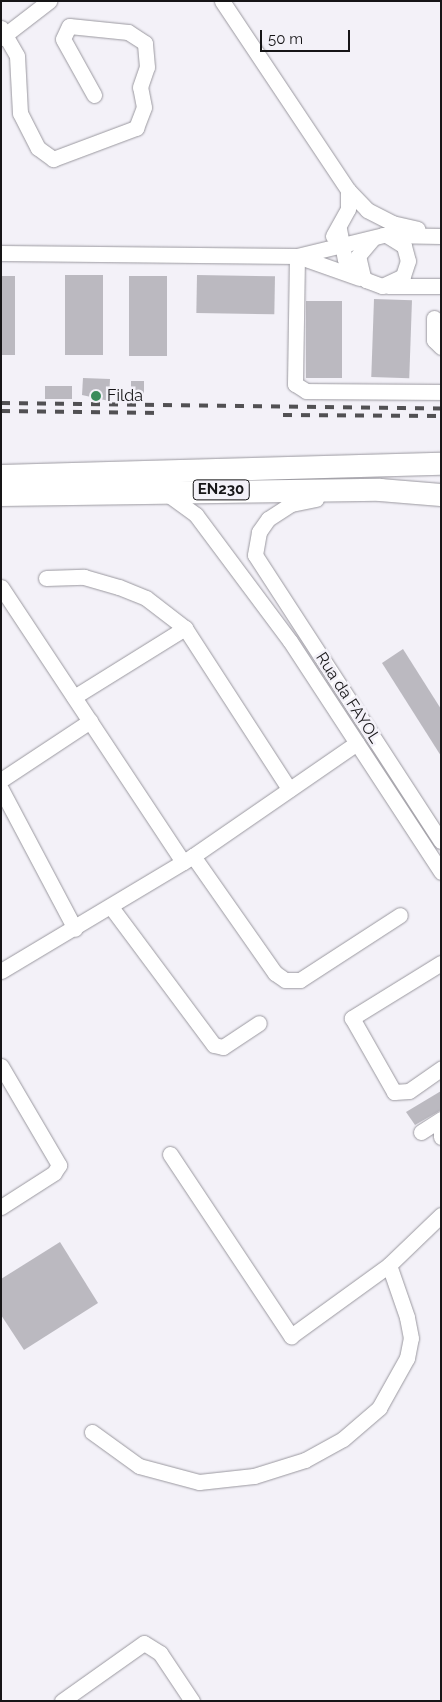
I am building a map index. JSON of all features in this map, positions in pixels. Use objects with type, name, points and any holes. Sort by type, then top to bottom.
[{"type":"highway","name":"EN230","points":[[1,476],[441,464]]},
{"type":"highway","name":"EN230","points":[[1,495],[163,490],[380,490],[441,495]]},
{"type":"street","points":[[49,1],[3,34],[17,56],[20,113],[38,148],[53,160],[136,128],[144,107],[140,86],[147,67],[145,43],[128,32],[69,26],[63,39],[94,95]]},
{"type":"street","points":[[222,1],[348,190],[368,210],[392,223],[441,235]]},
{"type":"street","points":[[297,256],[326,244],[340,228],[348,209],[348,190]]},
{"type":"street","points":[[340,228],[340,246],[366,280]]},
{"type":"street","points":[[1,254],[297,256],[379,236],[441,235]]},
{"type":"street","points":[[366,280],[358,256],[379,236]]},
{"type":"street","points":[[379,236],[398,240],[408,261],[403,276],[382,286]]},
{"type":"street","points":[[297,256],[382,286],[441,286]]},
{"type":"street","points":[[297,256],[295,384],[306,391],[441,392]]},
{"type":"street","points":[[434,318],[434,340],[441,347]]},
{"type":"street","name":"Rua da FAYOL","points":[[163,490],[196,515],[290,641],[441,872]]},
{"type":"street","name":"Rua da FAYOL","points":[[380,490],[291,504],[268,519],[259,532],[255,555],[441,841]]},
{"type":"street","points":[[46,578],[84,577],[119,587],[146,598],[185,628],[289,790]]},
{"type":"street","points":[[1,587],[90,721],[188,859],[275,973],[285,980],[300,980],[400,915]]},
{"type":"street","points":[[74,697],[185,628]]},
{"type":"street","points":[[1,780],[90,721]]},
{"type":"street","points":[[1,971],[76,929],[188,859],[357,743]]},
{"type":"street","points":[[1,789],[76,929]]},
{"type":"street","points":[[111,907],[214,1045],[222,1047],[259,1023]]},
{"type":"street","points":[[441,963],[352,1018],[394,1092],[409,1090],[441,1070]]},
{"type":"street","points":[[1,1066],[59,1165],[54,1173],[1,1207]]},
{"type":"street","points":[[421,1132],[441,1120]]},
{"type":"street","points":[[441,1120],[441,1137]]},
{"type":"street","points":[[170,1154],[286,1334],[296,1335],[389,1265],[441,1215]]},
{"type":"street","points":[[92,1432],[139,1466],[199,1482],[254,1476],[306,1460],[336,1443],[379,1408],[407,1358],[411,1338],[407,1317],[389,1265]]},
{"type":"street","points":[[62,1701],[144,1642],[160,1652],[192,1701]]},
{"type":"building","points":[[65,275],[103,275],[103,355],[65,355]]},
{"type":"building","points":[[197,275],[275,276],[274,314],[196,313]]},
{"type":"building","points":[[1,276],[15,276],[15,355],[1,355]]},
{"type":"building","points":[[129,276],[167,276],[167,356],[129,356]]},
{"type":"building","points":[[374,299],[412,300],[409,378],[371,377]]},
{"type":"building","points":[[306,301],[342,301],[342,378],[306,378]]},
{"type":"building","points":[[83,378],[110,379],[109,401],[82,395]]},
{"type":"building","points":[[131,381],[144,381],[144,394],[131,394]]},
{"type":"building","points":[[45,386],[72,386],[72,399],[45,399]]},
{"type":"building","points":[[403,649],[441,709],[441,756],[382,663]]},
{"type":"building","points":[[441,1091],[441,1110],[415,1125],[406,1112]]},
{"type":"building","points":[[60,1242],[98,1303],[24,1350],[1,1315],[1,1279]]},
{"type":"railway","points":[[1,403],[441,408]]},
{"type":"railway","points":[[1,411],[161,413]]},
{"type":"railway","points":[[283,415],[441,416]]},
{"type":"place","name":"Filda","points":[[96,396]]}]
